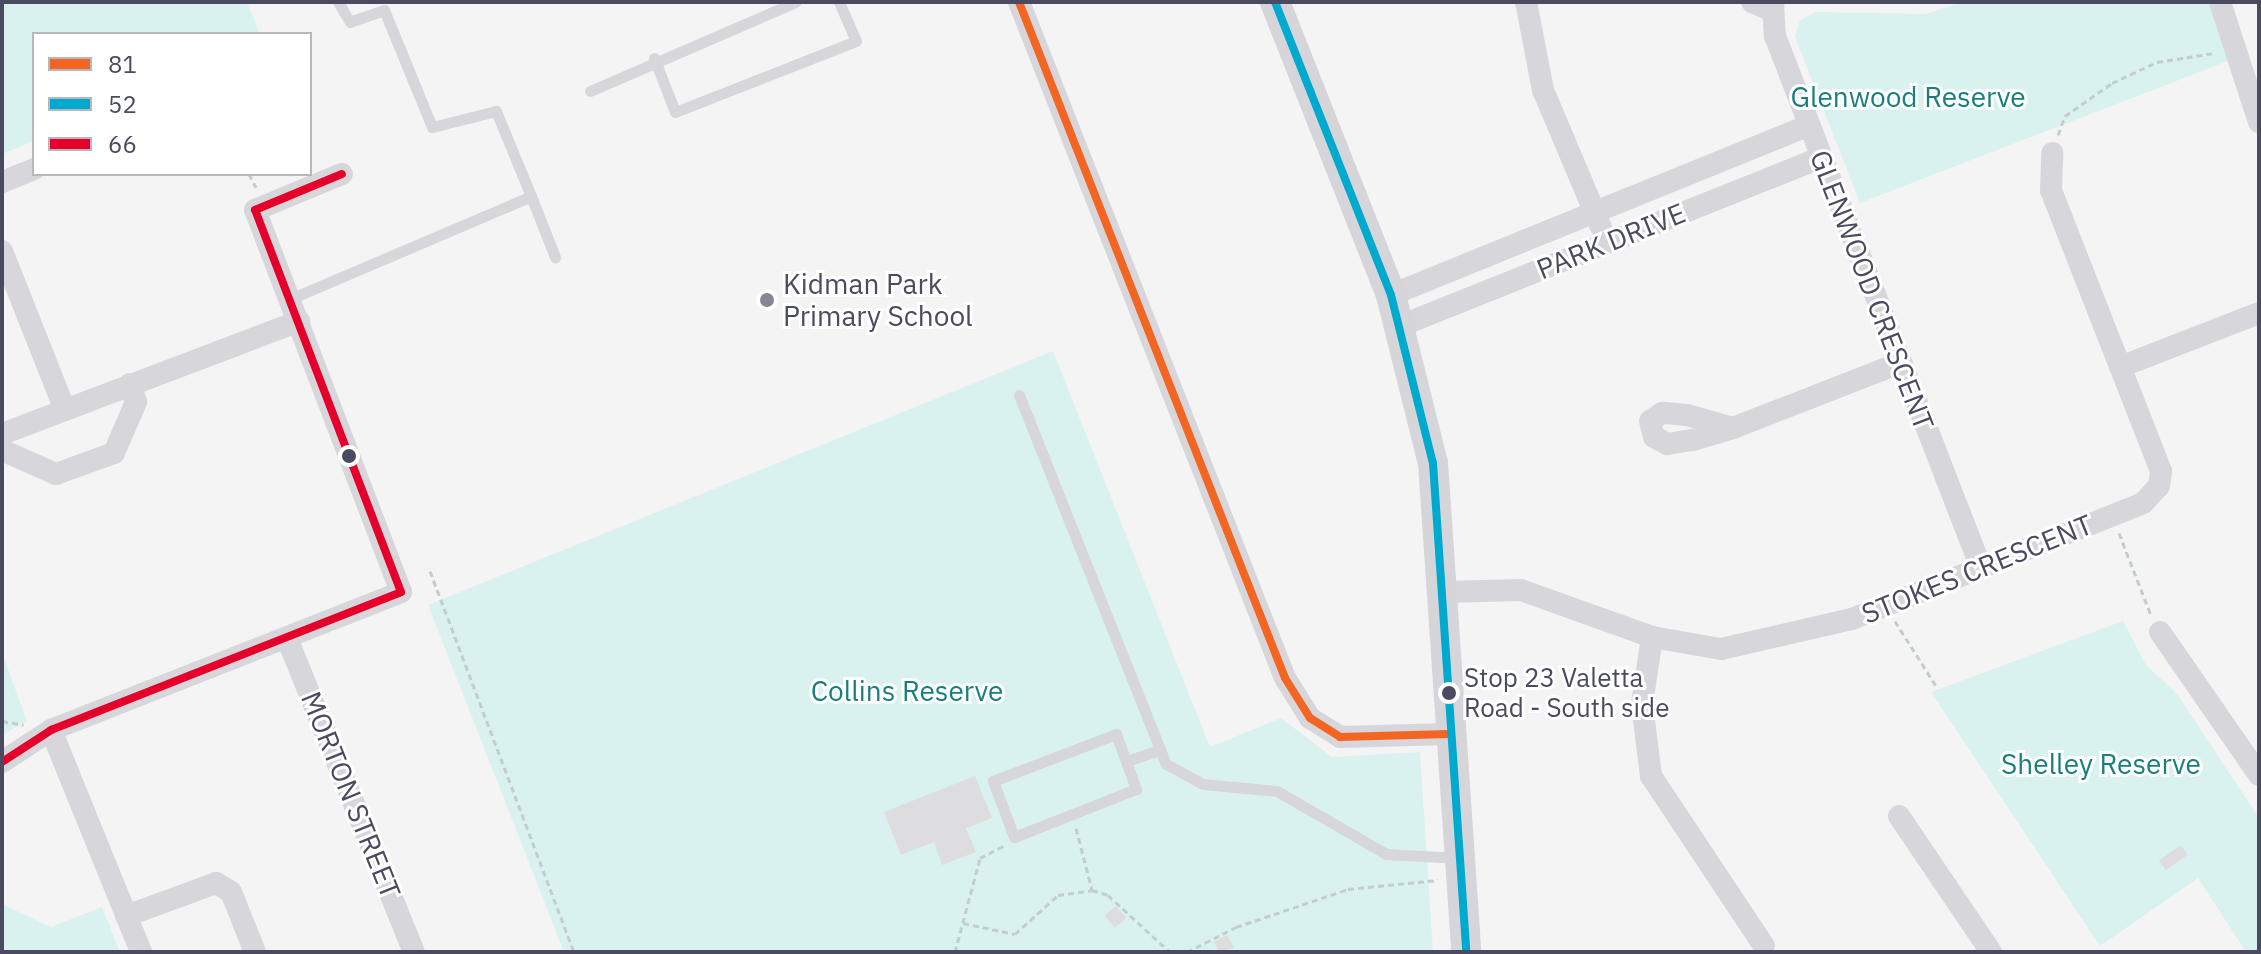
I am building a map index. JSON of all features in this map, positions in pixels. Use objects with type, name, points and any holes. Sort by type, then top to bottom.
[{"type":"street","points":[[1019,2],[1285,678],[1310,718],[1340,737],[1449,734]]},
{"type":"street","points":[[1275,2],[1391,295],[1433,463],[1466,952]]},
{"type":"street","points":[[1526,2],[1543,90],[1607,242]]},
{"type":"street","points":[[2220,2],[2236,50],[2252,77],[2259,122]]},
{"type":"street","name":"GLENWOOD CRESCENT","points":[[1765,5],[1821,158],[1981,568]]},
{"type":"street","name":"PARK DRIVE","points":[[1391,295],[1809,125]]},
{"type":"street","name":"STOKES CRESCENT","points":[[1444,592],[1542,594],[1652,637],[1721,649],[1795,637],[1885,606],[2152,497],[2161,471],[2051,191],[2052,153]]},
{"type":"street","name":"PARK DRIVE","points":[[1400,326],[1821,158]]},
{"type":"street","points":[[2,182],[32,170]]},
{"type":"street","points":[[2,762],[51,730],[394,596],[403,582],[255,210],[342,174]]},
{"type":"street","points":[[2,251],[65,410]]},
{"type":"street","points":[[2120,367],[2259,313]]},
{"type":"street","points":[[2,434],[299,321]]},
{"type":"street","points":[[1733,428],[1900,363]]},
{"type":"street","points":[[2,450],[56,474],[114,453],[136,402],[130,384]]},
{"type":"street","points":[[2155,624],[2259,775]]},
{"type":"street","points":[[1652,637],[1642,704],[1651,776],[1764,946]]},
{"type":"street","name":"MORTON STREET","points":[[287,638],[414,952]]},
{"type":"street","points":[[51,730],[141,952]]},
{"type":"street","points":[[1899,816],[1991,952]]},
{"type":"street","points":[[126,916],[216,883],[231,892],[255,952]]},
{"type":"lane","points":[[338,2],[350,22],[383,6],[432,127],[496,111],[555,257]]},
{"type":"lane","points":[[590,91],[654,58],[796,2]]},
{"type":"lane","points":[[654,58],[675,112],[856,41],[839,2]]},
{"type":"lane","points":[[290,299],[531,196]]},
{"type":"lane","points":[[1019,395],[1159,750],[1183,777],[1277,791],[1386,854],[1459,858]]},
{"type":"lane","points":[[1116,734],[1136,789],[1014,837],[993,781],[1116,734]]},
{"type":"lane","points":[[1127,761],[1159,750]]},
{"type":"path","points":[[2052,153],[2065,116],[2112,83],[2157,62],[2236,50]]},
{"type":"path","points":[[250,176],[259,194]]},
{"type":"path","points":[[2112,515],[2155,624]]},
{"type":"path","points":[[430,571],[574,952]]},
{"type":"path","points":[[1885,606],[1938,689]]},
{"type":"path","points":[[2,721],[28,725]]},
{"type":"path","points":[[1074,824],[1092,890]]},
{"type":"path","points":[[955,952],[980,858],[1014,837]]},
{"type":"path","points":[[1187,952],[1236,927],[1348,889],[1438,880]]},
{"type":"path","points":[[963,923],[1015,934],[1058,895],[1092,890],[1108,895],[1170,952]]},
{"type":"path","points":[[2,909],[2,914]]},
{"type":"green space","points":[[2,2],[247,2],[259,32],[32,32],[32,142],[2,154]]},
{"type":"green space","name":"Glenwood Reserve","points":[[1963,2],[2209,2],[2228,61],[1860,203],[1795,37],[1800,20],[1816,12],[1925,14]]},
{"type":"green space","name":"Collins Reserve","points":[[1053,351],[1210,747],[1281,718],[1332,757],[1420,752],[1433,952],[564,952],[428,605]]},
{"type":"green space","name":"Shelley Reserve","points":[[2123,621],[2146,665],[2177,694],[2259,818],[2259,952],[2246,952],[2198,878],[2100,946],[1931,692]]},
{"type":"green space","points":[[2,653],[27,721],[2,735]]},
{"type":"green space","points":[[2,904],[51,927],[102,907],[120,952],[2,952]]},
{"type":"building","points":[[975,776],[992,818],[966,828],[976,852],[942,865],[934,842],[901,855],[884,812]]},
{"type":"building","points":[[2181,845],[2188,855],[2166,870],[2159,860]]},
{"type":"building","points":[[1116,906],[1126,918],[1115,928],[1105,916]]},
{"type":"building","points":[[1227,935],[1234,948],[1219,952],[1214,942]]},
{"type":"transit line","name":"81","points":[[1019,2],[1285,678],[1310,718],[1340,737],[1449,734]]},
{"type":"transit line","name":"52","points":[[1275,2],[1391,295],[1433,463],[1466,952]]},
{"type":"transit line","name":"66","points":[[2,762],[51,730],[401,592],[255,210],[342,174]]},
{"type":"place","name":"Kidman Park Primary School","points":[[767,300]]},
{"type":"place","name":"Stop 23 Valetta Road - South side","points":[[1449,693]]}]
